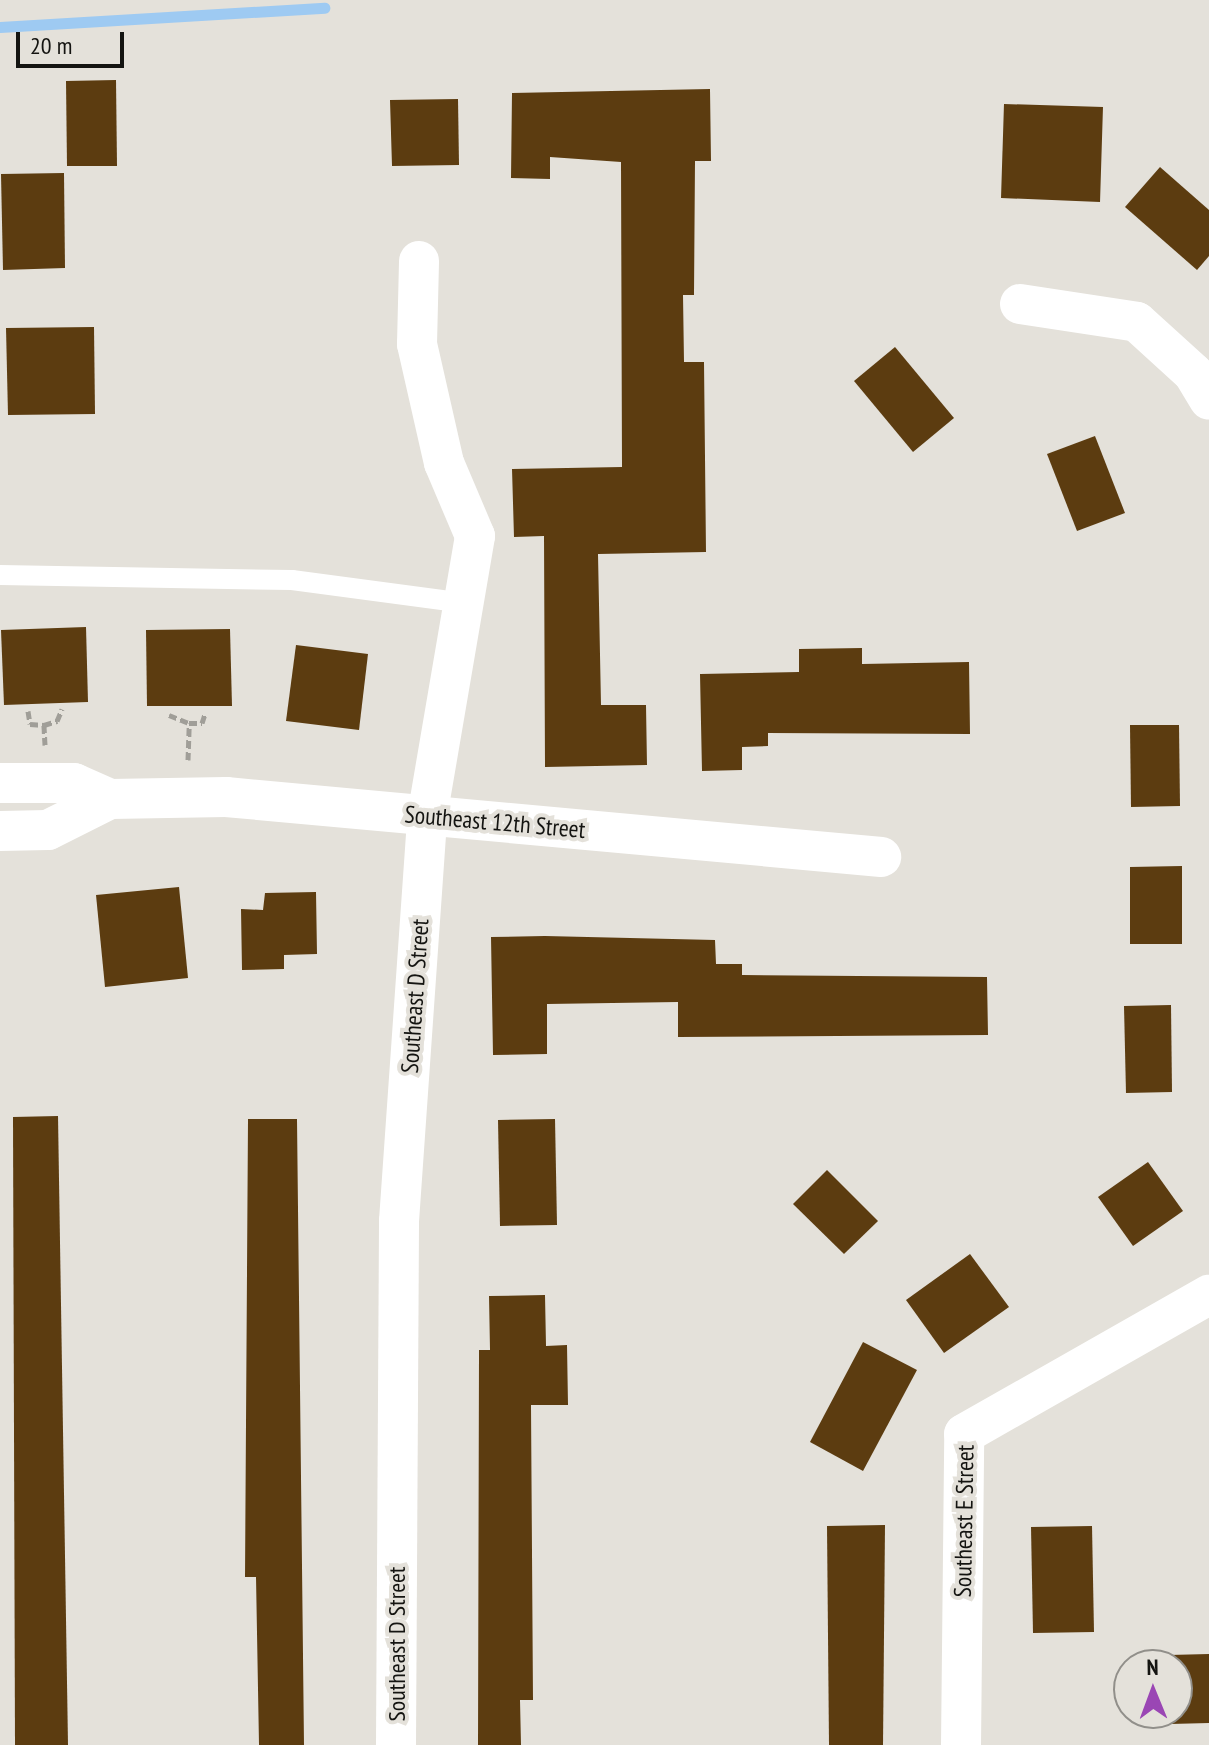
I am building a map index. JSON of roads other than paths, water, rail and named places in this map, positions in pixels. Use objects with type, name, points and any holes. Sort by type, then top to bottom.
[{"type":"street","name":"Southeast D Street","points":[[396,1745],[399,1221],[427,817],[475,536],[444,463],[417,344],[419,261]]},
{"type":"street","points":[[1020,304],[1137,322],[1193,373],[1209,400]]},
{"type":"street","name":"Southeast 12th Street","points":[[0,783],[74,783],[110,799],[187,798],[881,857]]},
{"type":"street","name":"Southeast 12th Street","points":[[0,831],[48,830],[110,799]]},
{"type":"street","name":"Southeast E Street","points":[[961,1745],[964,1434],[1209,1295]]},
{"type":"lane","points":[[0,575],[292,580],[464,603]]},
{"type":"waterway","points":[[0,27],[324,8]]}]
